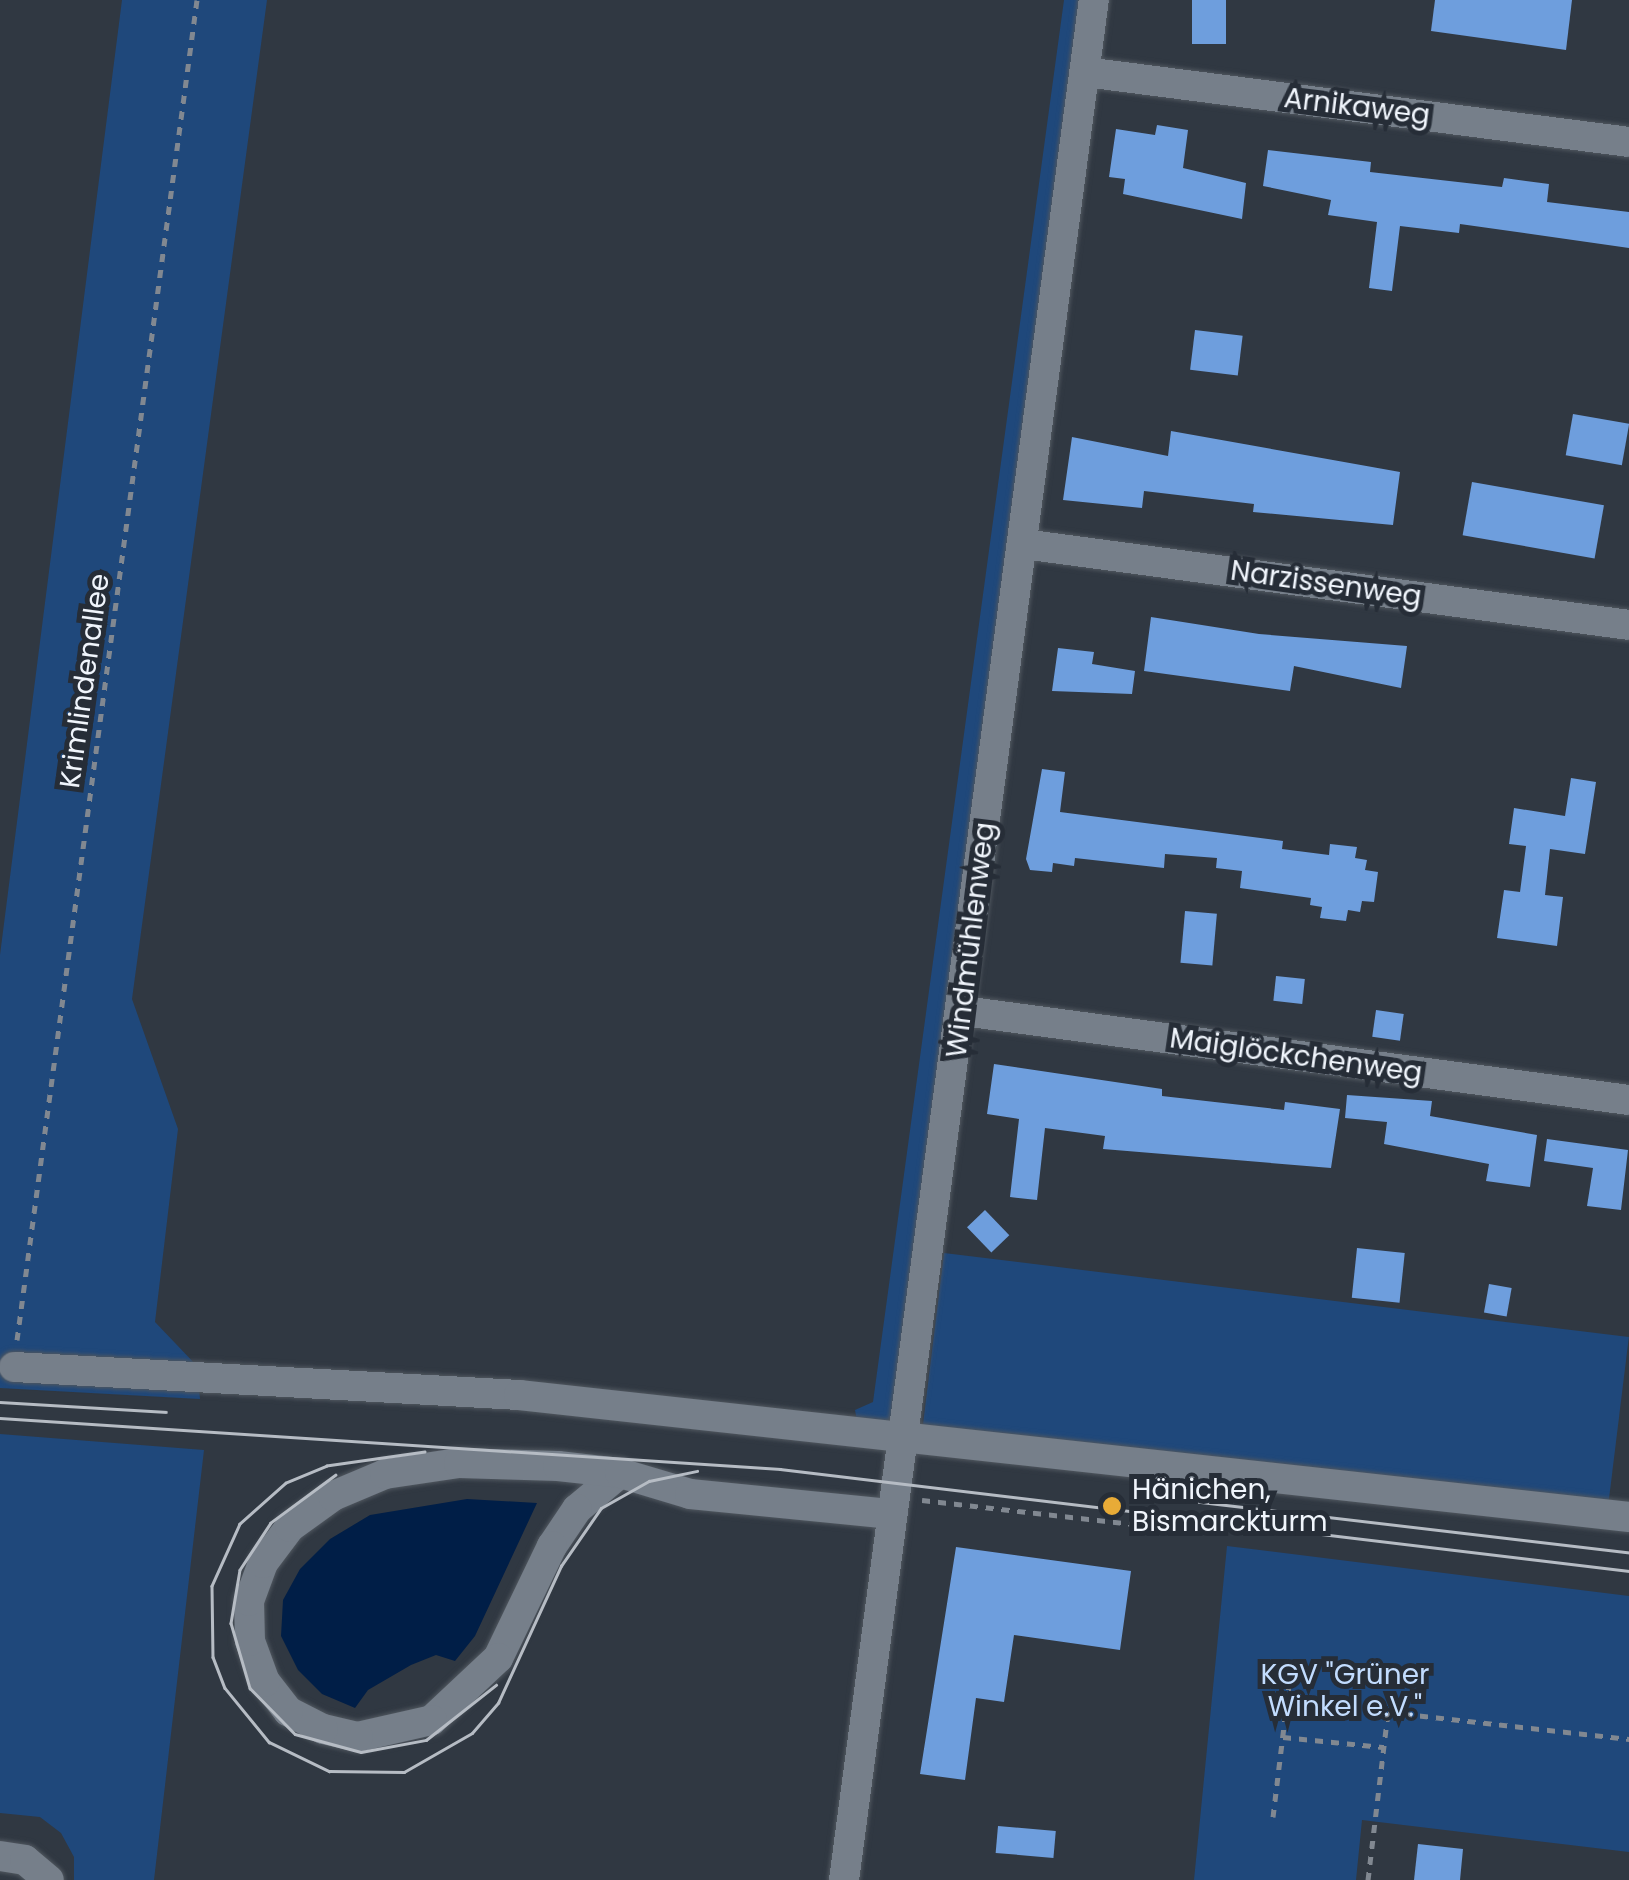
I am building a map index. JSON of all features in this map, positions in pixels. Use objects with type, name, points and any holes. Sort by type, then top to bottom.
[{"type":"street","name":"Windmühlenweg","points":[[844,1880],[963,1011],[1094,0]]},
{"type":"street","name":"Arnikaweg","points":[[1084,72],[1629,142]]},
{"type":"street","name":"Narzissenweg","points":[[1023,544],[1629,624]]},
{"type":"street","name":"Maiglöckchenweg","points":[[963,1011],[1629,1100]]},
{"type":"street","points":[[14,1367],[519,1395],[857,1428],[904,1439],[1629,1517]]},
{"type":"street","points":[[620,1474],[578,1509],[552,1546],[498,1658],[432,1720],[358,1737],[323,1729],[288,1710],[266,1682],[250,1641],[254,1588],[290,1527],[333,1496],[385,1474],[459,1464],[620,1474],[690,1494],[893,1506]]},
{"type":"street","points":[[0,1856],[25,1860],[49,1880]]},
{"type":"path","name":"Krimlindenallee","points":[[14,1367],[197,0]]},
{"type":"path","points":[[893,1506],[1175,1529]]},
{"type":"path","points":[[1273,1817],[1292,1660]]},
{"type":"path","points":[[1368,1880],[1388,1712],[1629,1739]]},
{"type":"path","points":[[1283,1738],[1383,1747]]},
{"type":"green space","points":[[122,0],[267,0],[132,999],[178,1129],[155,1322],[197,1366],[200,1399],[0,1388],[0,955]]},
{"type":"green space","points":[[1064,0],[1079,0],[895,1422],[857,1421],[855,1410],[873,1402]]},
{"type":"green space","points":[[944,1253],[1629,1337],[1607,1519],[922,1435]]},
{"type":"green space","points":[[0,1434],[204,1450],[154,1880],[74,1880],[74,1857],[61,1833],[40,1817],[0,1813]]},
{"type":"green space","name":"KGV \"Grüner Winkel e.V.\"","points":[[1227,1546],[1629,1596],[1629,1852],[1362,1820],[1356,1880],[1194,1880]]},
{"type":"shaded area","points":[[467,1499],[537,1503],[475,1636],[455,1661],[436,1655],[411,1665],[368,1690],[355,1708],[322,1694],[298,1670],[281,1636],[283,1600],[300,1569],[330,1539],[370,1515]]},
{"type":"building","points":[[1192,0],[1226,0],[1226,44],[1192,44]]},
{"type":"building","points":[[1435,0],[1572,0],[1566,50],[1431,31]]},
{"type":"building","points":[[1157,125],[1188,130],[1183,168],[1246,183],[1242,219],[1123,194],[1125,179],[1109,177],[1116,129],[1155,135]]},
{"type":"building","points":[[1268,150],[1371,162],[1370,172],[1502,187],[1504,178],[1549,184],[1547,202],[1629,212],[1629,248],[1460,224],[1459,233],[1400,226],[1392,291],[1369,288],[1377,222],[1328,215],[1331,200],[1263,186]]},
{"type":"building","points":[[1195,330],[1243,336],[1238,376],[1190,370]]},
{"type":"building","points":[[1573,414],[1629,424],[1622,465],[1566,455]]},
{"type":"building","points":[[1171,431],[1400,472],[1393,525],[1253,512],[1254,504],[1144,491],[1142,508],[1063,500],[1072,437],[1168,456]]},
{"type":"building","points":[[1472,482],[1604,505],[1595,558],[1463,535]]},
{"type":"building","points":[[1151,617],[1259,634],[1407,646],[1401,688],[1294,666],[1290,691],[1144,671]]},
{"type":"building","points":[[1058,648],[1094,652],[1092,664],[1135,671],[1132,694],[1052,691]]},
{"type":"building","points":[[1042,769],[1065,772],[1060,812],[1283,841],[1282,849],[1329,855],[1330,844],[1357,847],[1355,858],[1367,860],[1365,870],[1378,872],[1374,902],[1362,901],[1360,912],[1348,910],[1346,921],[1320,918],[1322,907],[1310,905],[1311,898],[1240,888],[1242,871],[1216,868],[1217,858],[1165,854],[1164,868],[1075,858],[1074,866],[1053,863],[1052,872],[1030,870],[1026,859]]},
{"type":"building","points":[[1571,778],[1596,782],[1585,854],[1550,849],[1545,895],[1563,897],[1557,946],[1497,938],[1504,890],[1520,892],[1526,846],[1509,844],[1514,808],[1565,816]]},
{"type":"building","points":[[1185,911],[1217,914],[1212,966],[1180,963]]},
{"type":"building","points":[[1276,976],[1305,979],[1302,1004],[1273,1001]]},
{"type":"building","points":[[1376,1010],[1404,1014],[1400,1041],[1372,1037]]},
{"type":"building","points":[[994,1064],[1162,1089],[1162,1096],[1284,1110],[1285,1102],[1340,1109],[1331,1168],[1103,1149],[1105,1136],[1045,1128],[1037,1200],[1010,1197],[1019,1119],[987,1114]]},
{"type":"building","points":[[1347,1095],[1432,1101],[1430,1116],[1537,1135],[1530,1187],[1486,1181],[1489,1164],[1384,1144],[1387,1122],[1345,1118]]},
{"type":"building","points":[[1547,1139],[1628,1150],[1621,1210],[1587,1206],[1593,1168],[1544,1161]]},
{"type":"building","points":[[985,1210],[1009,1235],[991,1253],[967,1227]]},
{"type":"building","points":[[1357,1248],[1405,1253],[1400,1303],[1352,1298]]},
{"type":"building","points":[[1489,1284],[1512,1288],[1507,1317],[1484,1313]]},
{"type":"building","points":[[956,1547],[1131,1571],[1120,1650],[1014,1635],[1004,1702],[976,1698],[965,1780],[920,1774]]},
{"type":"building","points":[[998,1826],[1056,1831],[1053,1858],[996,1853]]},
{"type":"building","points":[[1418,1844],[1463,1849],[1460,1880],[1414,1880]]},
{"type":"tram line","points":[[0,1402],[166,1412]]},
{"type":"tram line","points":[[0,1418],[780,1469],[1629,1571]]},
{"type":"tram line","points":[[425,1452],[327,1466],[286,1483],[240,1524],[212,1586],[213,1657],[225,1688],[269,1742],[329,1771],[404,1772],[472,1733],[498,1703],[561,1566],[601,1508],[649,1481],[697,1471]]},
{"type":"tram line","points":[[336,1475],[271,1523],[240,1570],[231,1623],[250,1688],[295,1734],[361,1752],[426,1740],[496,1685]]},
{"type":"tram line","points":[[1192,1501],[1629,1552]]},
{"type":"place","name":"Hänichen, Bismarckturm","points":[[1112,1506]]}]
